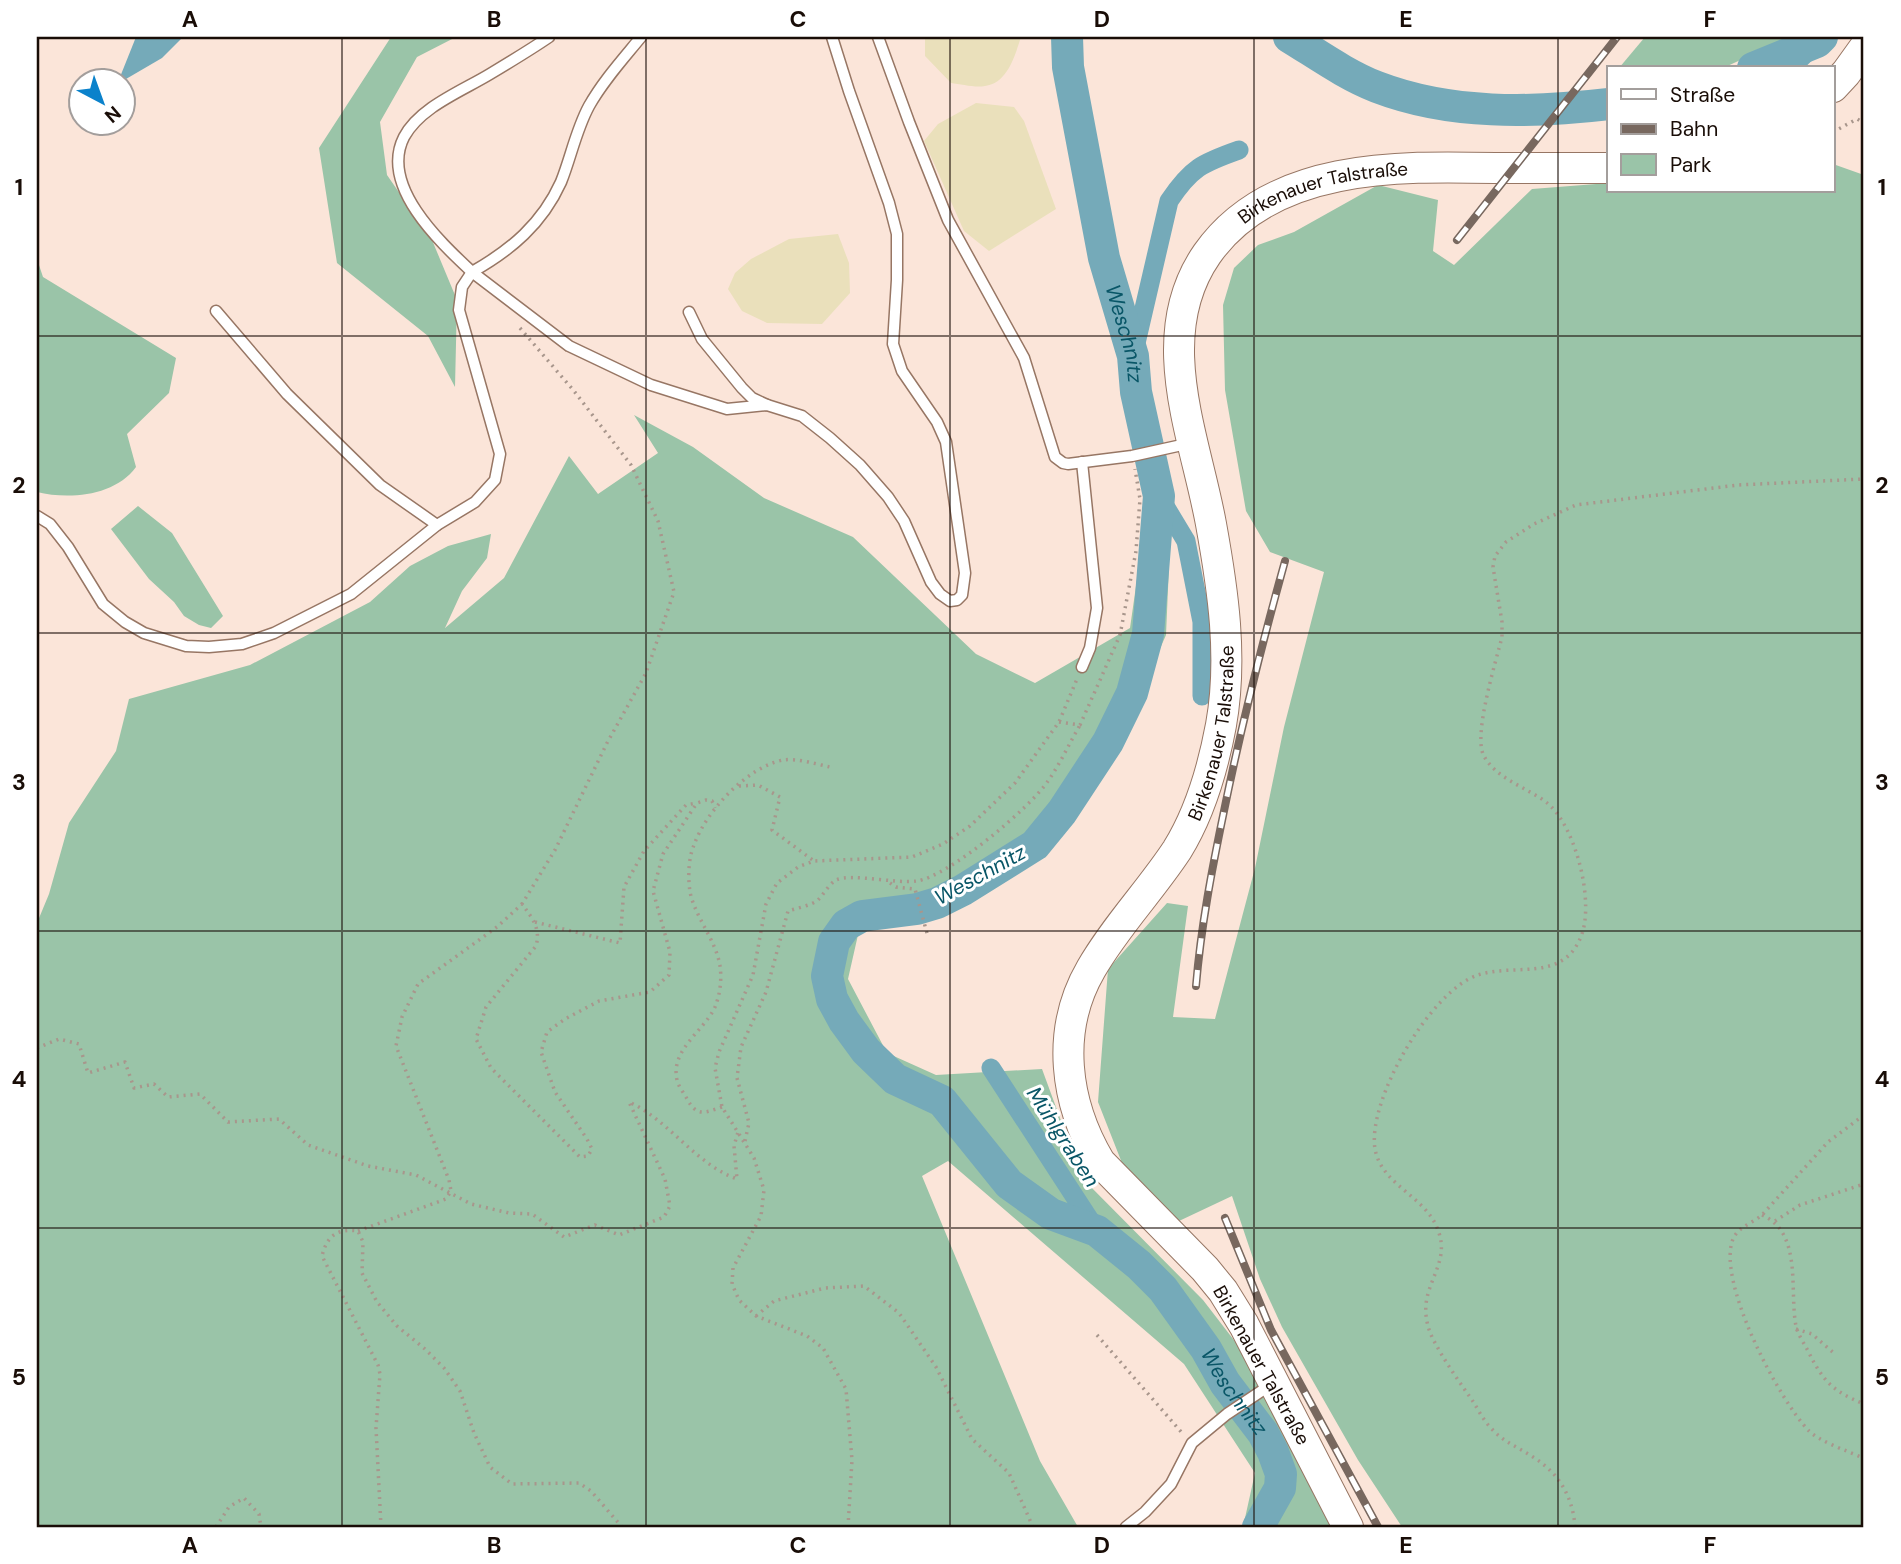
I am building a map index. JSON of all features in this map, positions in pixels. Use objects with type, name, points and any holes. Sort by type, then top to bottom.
[{"type":"main road","points":[[1834,86],[1864,48]]},
{"type":"main road","name":"Birkenauer Talstraße","points":[[1348,1527],[1267,1387],[1223,1292],[1205,1269],[1100,1162],[1078,1116],[1068,1072],[1070,1028],[1077,1000],[1089,972],[1178,849],[1203,794],[1222,723],[1225,691],[1225,606],[1211,523],[1181,445],[1178,342],[1181,314],[1188,289],[1208,253],[1233,225],[1258,206],[1277,196],[1320,180],[1390,169],[1607,168]]},
{"type":"lane","points":[[549,37],[437,106],[416,122],[404,138],[398,156],[399,171],[409,198],[430,230],[472,272],[569,346],[650,385],[727,409],[767,405]]},
{"type":"lane","points":[[37,516],[50,524],[68,547],[103,604],[124,622],[166,641],[186,646],[209,647],[243,644],[274,633],[351,594],[437,525],[475,502],[495,480],[500,454],[459,310],[462,286],[472,272],[503,254],[525,236],[544,212],[560,183],[588,107],[641,37]]},
{"type":"lane","points":[[689,312],[702,339],[752,397],[767,405],[802,416],[860,465],[888,497],[904,521],[940,594],[950,601],[957,600],[962,595],[965,573],[946,442],[937,422],[902,371],[893,344],[898,280],[897,234],[889,203],[832,37]]},
{"type":"lane","points":[[878,37],[948,220],[1024,358],[1052,452],[1063,463],[1082,462],[1132,456],[1181,445]]},
{"type":"lane","points":[[216,311],[287,394],[380,485],[437,525]]},
{"type":"lane","points":[[1082,462],[1097,608],[1095,628],[1082,667]]},
{"type":"lane","points":[[1126,1527],[1145,1512],[1171,1484],[1192,1443],[1227,1414],[1267,1387]]},
{"type":"path","points":[[1834,131],[1857,119],[1864,123]]},
{"type":"path","points":[[381,1527],[376,1427],[379,1366],[322,1255],[325,1242],[334,1233],[346,1229],[358,1231],[446,1199],[451,1191],[396,1046],[402,1017],[418,984],[497,927],[522,904],[565,831],[607,743],[646,673],[674,592],[658,521],[631,465],[574,391],[515,322]]},
{"type":"path","points":[[745,1143],[749,1123],[737,1078],[741,1048],[766,992],[788,911],[816,901],[834,881],[844,878],[888,882],[919,881],[969,855],[1030,802],[1047,783],[1080,725],[1120,635],[1136,551],[1140,499],[1132,456]]},
{"type":"path","points":[[1575,1527],[1574,1512],[1567,1491],[1552,1472],[1535,1458],[1504,1441],[1489,1427],[1432,1336],[1425,1316],[1426,1300],[1442,1256],[1440,1234],[1429,1211],[1380,1165],[1375,1146],[1379,1110],[1391,1076],[1418,1031],[1451,992],[1478,975],[1556,965],[1573,953],[1581,937],[1586,913],[1581,867],[1567,828],[1548,803],[1495,770],[1483,753],[1480,732],[1502,636],[1493,567],[1495,556],[1506,542],[1534,524],[1576,505],[1738,485],[1864,479]]},
{"type":"path","points":[[848,1527],[852,1460],[846,1389],[823,1348],[807,1336],[756,1316],[739,1300],[732,1284],[733,1268],[761,1216],[764,1190],[754,1158],[722,1107],[715,1068],[719,1052],[753,975],[766,904],[777,883],[798,867],[814,860],[912,857],[943,844],[970,826],[1015,783],[1059,722],[1082,667]]},
{"type":"path","points":[[1059,722],[1080,725]]},
{"type":"path","points":[[722,1107],[704,1113],[693,1109],[677,1081],[677,1065],[682,1051],[715,1009],[720,988],[720,964],[690,894],[689,869],[694,845],[715,808],[736,786],[764,765],[786,760],[830,767]]},
{"type":"path","points":[[736,786],[758,785],[780,797],[772,830],[814,860]]},
{"type":"path","points":[[535,922],[620,943],[624,887],[644,851],[686,805],[706,800],[712,801],[715,808]]},
{"type":"path","points":[[522,904],[535,922],[538,936],[536,946],[486,1007],[476,1039],[491,1068],[580,1157],[588,1156],[592,1149],[555,1093],[541,1052],[547,1032],[565,1018],[598,1001],[650,992],[669,975],[670,952],[653,891],[663,853],[697,803]]},
{"type":"path","points":[[888,882],[896,887],[915,888],[928,937]]},
{"type":"path","points":[[37,1048],[59,1040],[79,1044],[88,1073],[125,1062],[134,1088],[154,1084],[168,1097],[200,1094],[228,1122],[279,1119],[308,1146],[368,1166],[416,1175],[451,1191],[471,1204],[509,1213],[532,1214],[564,1237],[595,1225],[619,1235],[664,1217],[670,1206],[665,1179],[629,1102],[644,1109],[693,1151],[737,1179],[734,1146],[738,1132]]},
{"type":"path","points":[[1864,1115],[1828,1142],[1762,1215],[1748,1223],[1734,1238],[1731,1260],[1739,1306],[1746,1325],[1795,1413],[1811,1433],[1861,1457],[1864,1461]]},
{"type":"path","points":[[1775,1221],[1800,1205],[1864,1184]]},
{"type":"path","points":[[1762,1215],[1775,1221],[1791,1248],[1796,1329],[1821,1377],[1844,1396],[1864,1404]]},
{"type":"path","points":[[358,1231],[363,1242],[362,1273],[377,1303],[397,1326],[444,1368],[460,1391],[474,1433],[490,1468],[512,1484],[579,1483],[591,1491],[622,1527]]},
{"type":"path","points":[[756,1316],[774,1301],[825,1288],[864,1286],[899,1313],[936,1367],[972,1439],[1009,1474],[1033,1527]]},
{"type":"path","points":[[1796,1329],[1812,1334],[1836,1355]]},
{"type":"path","points":[[1097,1335],[1192,1443]]},
{"type":"path","points":[[216,1527],[229,1507],[244,1498],[259,1514],[261,1527]]},
{"type":"green space","points":[[391,37],[456,37],[417,57],[380,122],[387,175],[432,240],[457,300],[455,387],[428,336],[337,263],[319,148]]},
{"type":"green space","points":[[1645,37],[1791,37],[1727,66],[1621,66]]},
{"type":"green space","points":[[1834,164],[1864,175],[1864,1527],[1402,1527],[1358,1460],[1282,1327],[1260,1279],[1232,1196],[1179,1221],[1122,1163],[1098,1102],[1108,969],[1167,903],[1188,906],[1173,1017],[1215,1019],[1255,868],[1284,727],[1324,572],[1270,552],[1246,511],[1225,390],[1223,305],[1234,268],[1258,245],[1294,232],[1378,185],[1438,200],[1433,251],[1454,265],[1532,189],[1607,183],[1607,192],[1834,192]]},
{"type":"green space","points":[[37,259],[43,277],[176,358],[169,393],[127,434],[136,467],[127,477],[104,490],[63,496],[37,492]]},
{"type":"green space","points":[[634,415],[693,447],[764,498],[853,537],[976,654],[1035,683],[1130,628],[1148,502],[1169,566],[1166,635],[1111,760],[1041,843],[954,892],[860,926],[848,979],[887,1053],[936,1075],[1042,1069],[1082,1178],[1203,1300],[1240,1348],[1334,1527],[1243,1527],[1255,1473],[1184,1364],[948,1161],[922,1176],[1040,1461],[1078,1527],[37,1527],[37,923],[49,894],[69,823],[116,751],[129,699],[250,665],[370,602],[410,566],[448,546],[491,534],[487,558],[462,591],[445,628],[504,578],[569,456],[598,494],[658,453]]},
{"type":"green space","points":[[138,506],[172,533],[223,616],[211,628],[199,625],[184,616],[174,602],[149,579],[111,529]]},
{"type":"sand","points":[[925,37],[1021,37],[1005,74],[993,84],[977,87],[951,83],[925,56]]},
{"type":"sand","points":[[976,103],[1014,107],[1024,121],[1056,209],[989,251],[964,231],[924,141],[938,124]]},
{"type":"sand","points":[[838,234],[849,263],[850,293],[822,324],[767,323],[742,311],[728,289],[735,273],[751,259],[789,239]]},
{"type":"water","points":[[136,37],[183,37],[162,58],[136,73],[136,66],[124,66]]},
{"type":"waterway","name":"Weschnitz","points":[[1067,37],[1068,67],[1104,258],[1133,356],[1136,392],[1159,496],[1148,634],[1132,693],[1108,742],[1062,812],[1035,845],[937,903],[917,909],[862,916],[846,925],[834,942],[827,976],[832,999],[844,1021],[866,1051],[895,1079],[942,1101],[1009,1184],[1051,1214],[1097,1231],[1139,1265],[1163,1289],[1206,1349],[1225,1383],[1263,1433],[1273,1452],[1281,1474],[1280,1488],[1258,1527]]},
{"type":"waterway","name":"Weschnitz","points":[[1289,37],[1365,82],[1433,103],[1521,110],[1607,104]]},
{"type":"waterway","name":"Weschnitz","points":[[1758,66],[1817,42],[1822,37]]},
{"type":"waterway","points":[[1793,66],[1817,42]]},
{"type":"waterway","points":[[1133,356],[1169,201],[1198,168],[1239,150]]},
{"type":"waterway","points":[[1159,496],[1186,541],[1202,622],[1202,696]]},
{"type":"waterway","name":"Mühlgraben","points":[[991,1068],[1097,1231]]},
{"type":"railway","points":[[1457,240],[1617,37]]},
{"type":"railway","points":[[1196,986],[1215,854],[1252,686],[1285,561]]},
{"type":"railway","points":[[1225,1218],[1271,1330],[1378,1527]]}]
